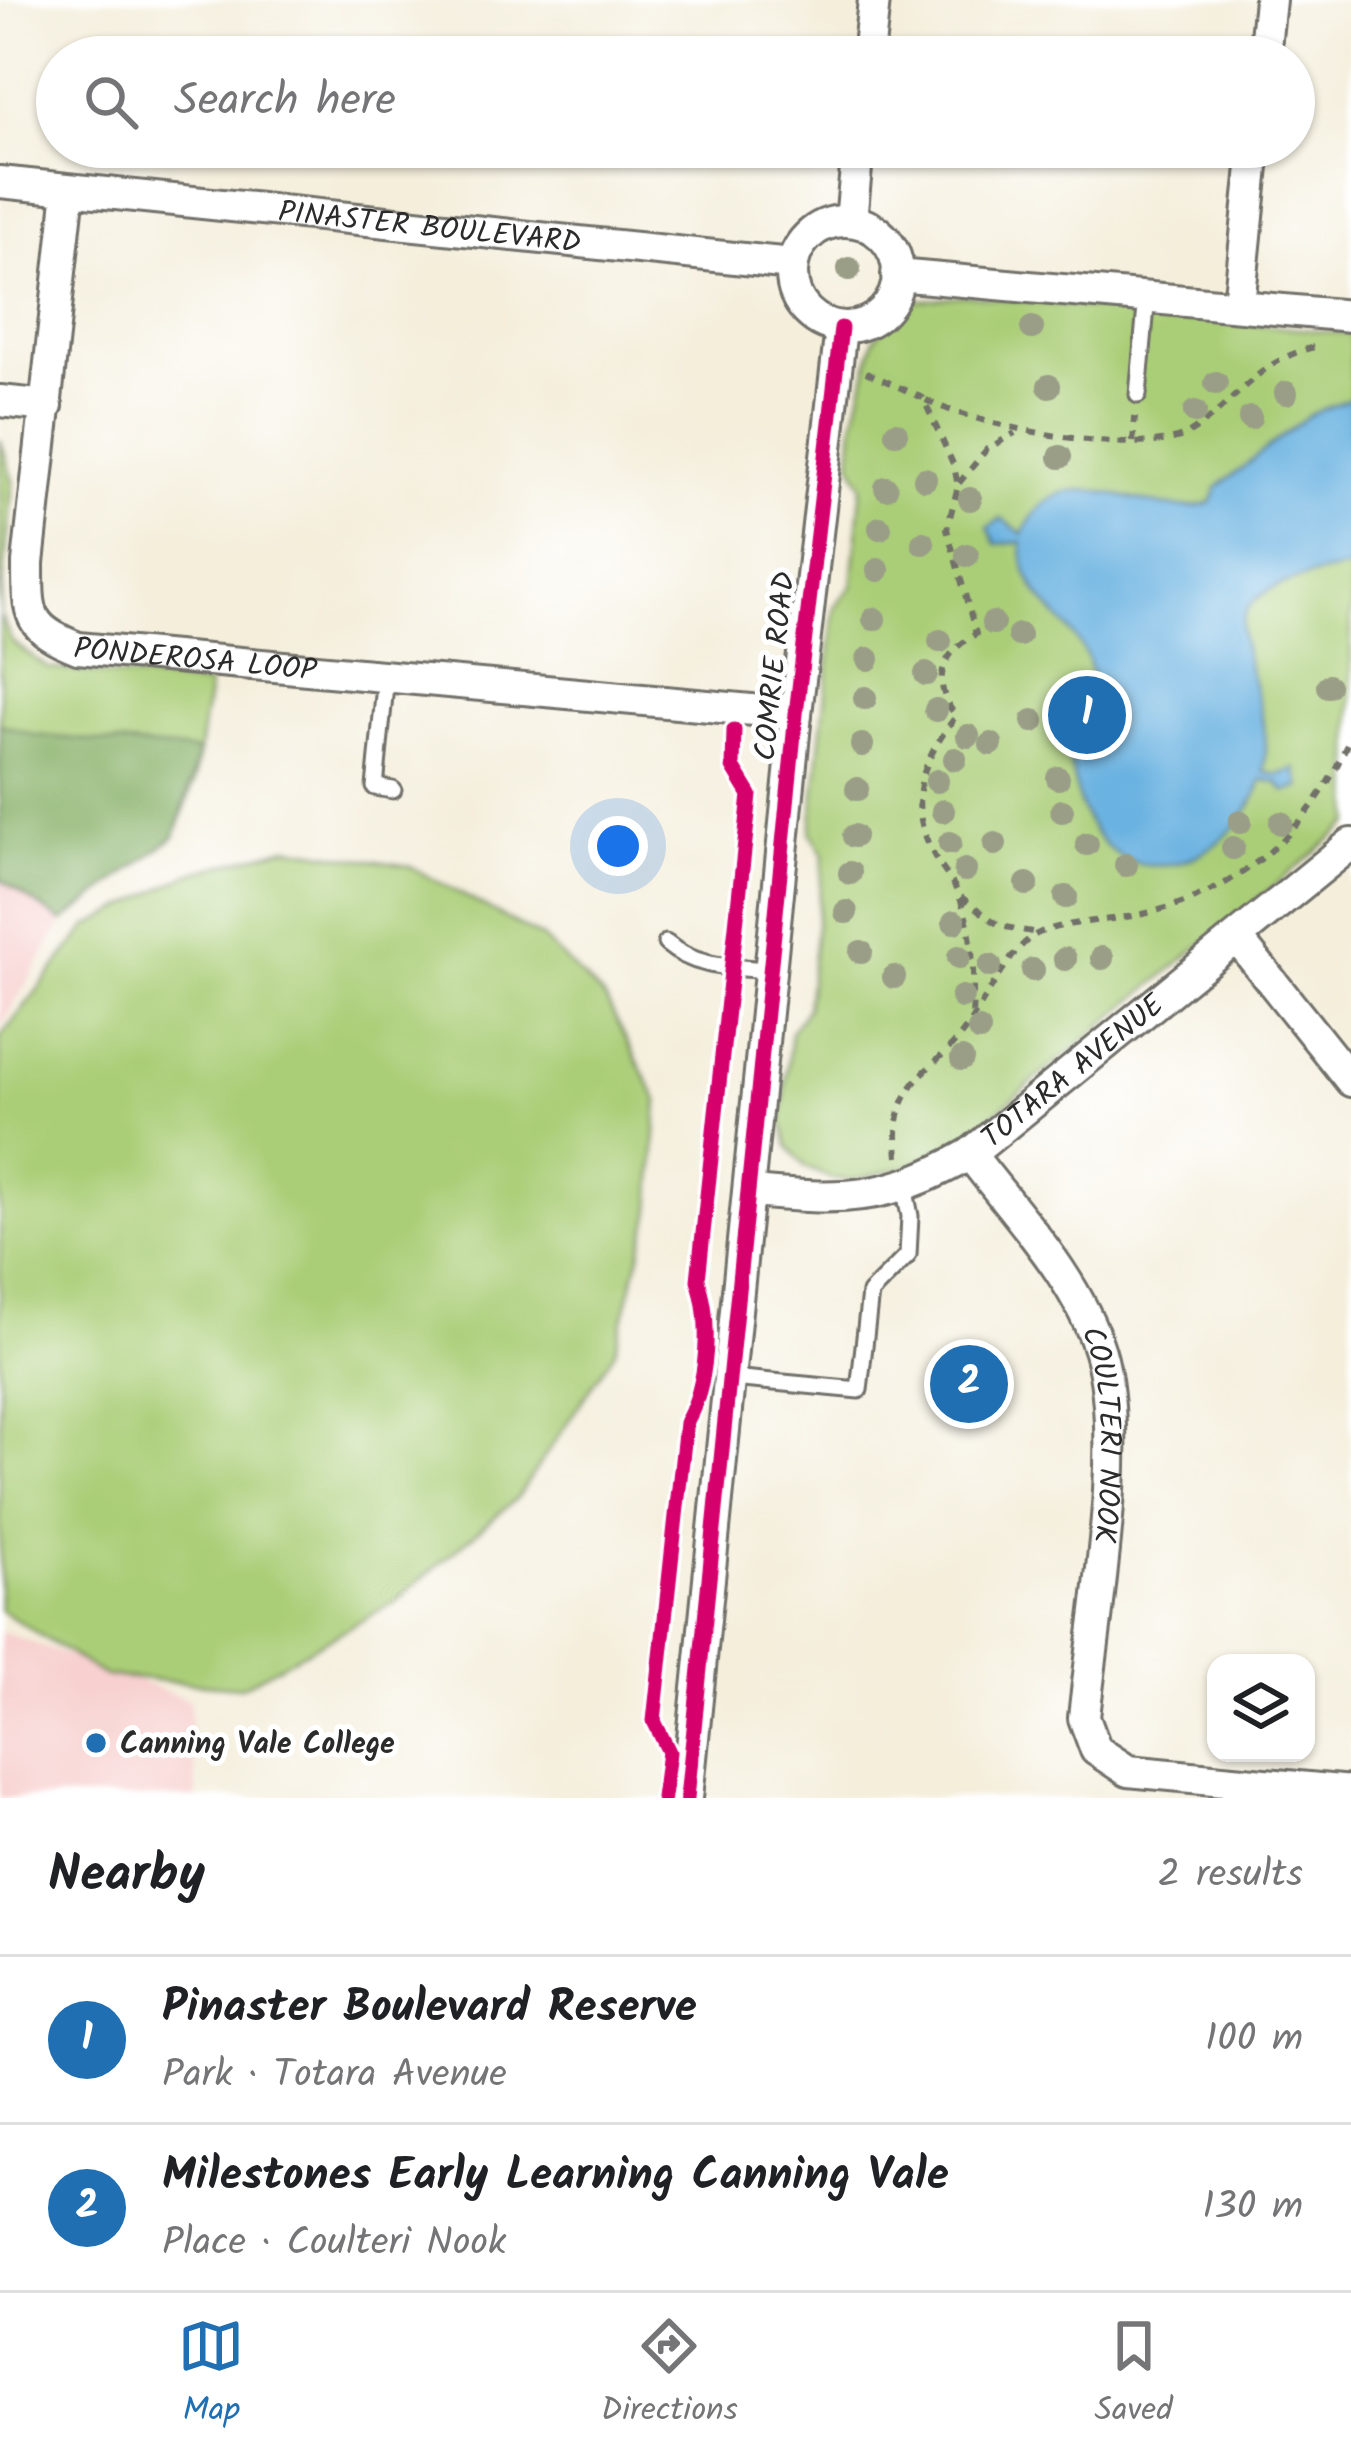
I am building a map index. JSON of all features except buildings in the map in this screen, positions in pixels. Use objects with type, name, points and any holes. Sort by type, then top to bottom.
[{"type":"street","points":[[870,36],[874,0]]},
{"type":"street","points":[[1266,36],[1270,0]]},
{"type":"street","points":[[851,221],[857,168]]},
{"type":"street","points":[[1239,305],[1253,168]]},
{"type":"street","name":"PINASTER BOULEVARD","points":[[0,182],[792,264]]},
{"type":"street","name":"PONDEROSA LOOP","points":[[69,190],[28,563],[30,611],[46,635],[77,648],[796,714]]},
{"type":"street","points":[[851,221],[878,231],[890,245],[897,275],[890,304],[877,318],[841,328],[807,313],[792,283],[792,264],[810,232],[826,223],[851,221]]},
{"type":"street","points":[[897,275],[1351,316]]},
{"type":"street","name":"COMRIE ROAD","points":[[687,1798],[796,714],[841,328]]},
{"type":"street","points":[[0,400],[47,406]]},
{"type":"street","name":"TOTARA AVENUE","points":[[750,1192],[812,1197],[896,1182],[970,1154],[1351,844]]},
{"type":"street","points":[[1238,938],[1351,1081]]},
{"type":"street","name":"COULTERI NOOK","points":[[970,1154],[1069,1284],[1100,1352],[1112,1430],[1084,1718],[1096,1750],[1128,1772],[1351,1792]]},
{"type":"lane","points":[[1138,395],[1148,296]]},
{"type":"lane","points":[[386,675],[375,787],[393,790]]},
{"type":"lane","points":[[666,943],[682,957],[706,964],[771,970]]},
{"type":"lane","points":[[730,1378],[859,1390],[870,1293],[908,1255],[910,1216],[896,1182]]},
{"type":"path","points":[[834,370],[867,372],[922,398],[947,442],[958,486]]},
{"type":"path","points":[[1019,431],[986,449],[958,486],[946,529],[976,634],[942,662],[941,690],[956,716],[931,750],[916,800],[933,854],[959,895],[1000,926],[1037,933],[1143,914],[1211,892],[1278,846],[1309,816],[1351,734]]},
{"type":"path","points":[[959,895],[974,967],[972,1017]]},
{"type":"path","points":[[896,1182],[898,1121],[908,1092],[1037,933]]},
{"type":"shaded area","points":[[0,879],[63,922],[0,1028]]},
{"type":"shaded area","name":"Canning Vale College","points":[[0,1631],[189,1700],[197,1798],[0,1798]]},
{"type":"green space","points":[[964,295],[1351,334],[1351,823],[969,1134],[909,1166],[852,1180],[832,1179],[805,1167],[788,1146],[782,1121],[791,1031],[807,1008],[824,855],[811,832],[835,607],[852,586],[862,484],[851,462],[854,423],[874,339],[891,316],[915,301]]},
{"type":"green space","points":[[0,439],[13,482],[0,614]]},
{"type":"green space","points":[[0,614],[12,642],[48,668],[209,685],[194,783],[175,836],[63,922],[0,879]]},
{"type":"green space","points":[[0,724],[34,735],[199,751],[175,836],[63,922],[0,879]]},
{"type":"green space","points":[[287,847],[409,866],[542,938],[605,999],[658,1100],[651,1212],[615,1351],[517,1498],[393,1603],[241,1687],[105,1676],[0,1610],[0,1038],[87,927],[190,874]]},
{"type":"water","points":[[1351,398],[1351,568],[1294,581],[1260,596],[1245,615],[1242,638],[1264,731],[1264,772],[1278,775],[1296,769],[1301,787],[1286,792],[1277,782],[1262,780],[1235,826],[1215,845],[1191,858],[1167,865],[1141,864],[1118,854],[1085,816],[1069,755],[1088,713],[1092,680],[1085,654],[1038,594],[1026,571],[1022,542],[996,544],[988,527],[1002,519],[1023,534],[1040,507],[1060,494],[1083,490],[1160,505],[1211,503],[1218,487],[1309,415]]},
{"type":"cycle path","points":[[687,1798],[796,714],[841,328]]},
{"type":"cycle path","points":[[663,1798],[669,1752],[654,1721],[686,1423],[706,1353],[698,1280],[750,795],[733,767],[734,730]]},
{"type":"place","name":"Pinaster Boulevard Reserve","points":[[1087,715]]},
{"type":"place","name":"Milestones Early Learning Canning Vale","points":[[969,1384]]},
{"type":"place","name":"Canning Vale College","points":[[96,1743]]}]
